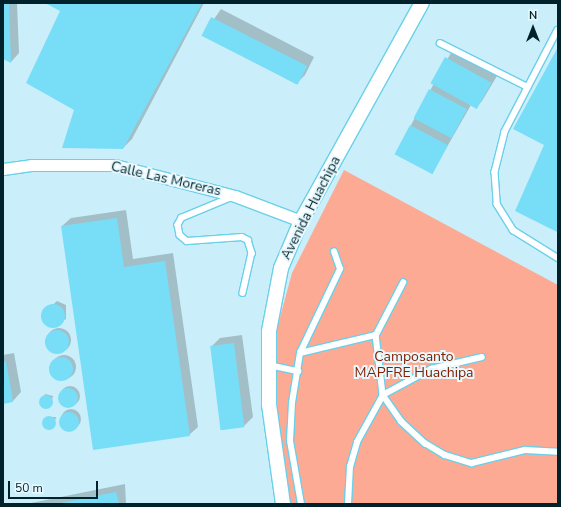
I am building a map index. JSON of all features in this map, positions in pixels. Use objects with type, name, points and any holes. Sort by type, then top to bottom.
[{"type":"street","name":"Avenida Huachipa","points":[[284,504],[269,405],[269,332],[281,268],[301,221],[422,3]]},
{"type":"street","name":"Calle Las Moreras","points":[[3,169],[31,165],[115,165],[235,196],[301,221]]},
{"type":"lane","points":[[558,30],[505,132],[495,172],[497,204],[513,230],[558,258]]},
{"type":"lane","points":[[440,43],[528,87]]},
{"type":"lane","points":[[235,196],[182,218],[178,225],[180,235],[187,241],[242,237],[248,240],[252,253],[244,293]]},
{"type":"lane","points":[[301,504],[290,441],[300,353],[340,269],[334,252]]},
{"type":"lane","points":[[403,283],[376,335],[383,395],[401,421],[445,454],[472,463],[525,450],[558,452]]},
{"type":"lane","points":[[300,353],[376,335]]},
{"type":"lane","points":[[348,504],[350,467],[357,442],[383,395],[431,369],[482,357]]},
{"type":"lane","points":[[269,365],[298,371]]},
{"type":"green space","name":"Camposanto MAPFRE Huachipa","points":[[344,170],[558,285],[558,504],[291,504],[274,411],[276,332],[292,273]]},
{"type":"building","points":[[3,3],[9,3],[11,63],[3,59]]},
{"type":"building","points":[[45,3],[202,3],[123,149],[62,148],[74,110],[26,83],[60,11]]},
{"type":"building","points":[[211,17],[307,66],[298,85],[201,36]]},
{"type":"building","points":[[558,47],[557,232],[515,211],[544,145],[513,129]]},
{"type":"building","points":[[445,57],[491,83],[477,109],[430,83]]},
{"type":"building","points":[[429,89],[467,109],[451,138],[414,118]]},
{"type":"building","points":[[410,125],[448,145],[432,174],[395,154]]},
{"type":"building","points":[[117,218],[124,267],[165,261],[190,436],[93,450],[61,226]]},
{"type":"building","points":[[53,304],[61,308],[65,316],[61,324],[53,328],[45,324],[41,316],[45,308]]},
{"type":"building","points":[[57,330],[65,334],[69,342],[65,350],[57,354],[49,350],[45,342],[49,334]]},
{"type":"building","points":[[234,343],[244,427],[221,430],[210,346]]},
{"type":"building","points":[[61,357],[69,361],[73,369],[69,377],[61,381],[53,377],[49,369],[53,361]]},
{"type":"building","points":[[6,361],[13,402],[3,404],[3,362]]},
{"type":"building","points":[[68,388],[75,391],[78,398],[75,405],[68,408],[61,405],[58,398],[61,391]]},
{"type":"building","points":[[43,395],[49,395],[53,399],[53,405],[49,409],[43,409],[39,405],[39,399]]},
{"type":"building","points":[[69,412],[76,415],[79,422],[76,429],[69,432],[62,429],[59,422],[62,415]]},
{"type":"building","points":[[46,416],[52,416],[56,420],[56,426],[52,430],[46,430],[42,426],[42,420]]},
{"type":"building","points":[[116,492],[119,504],[61,504],[61,503]]}]
